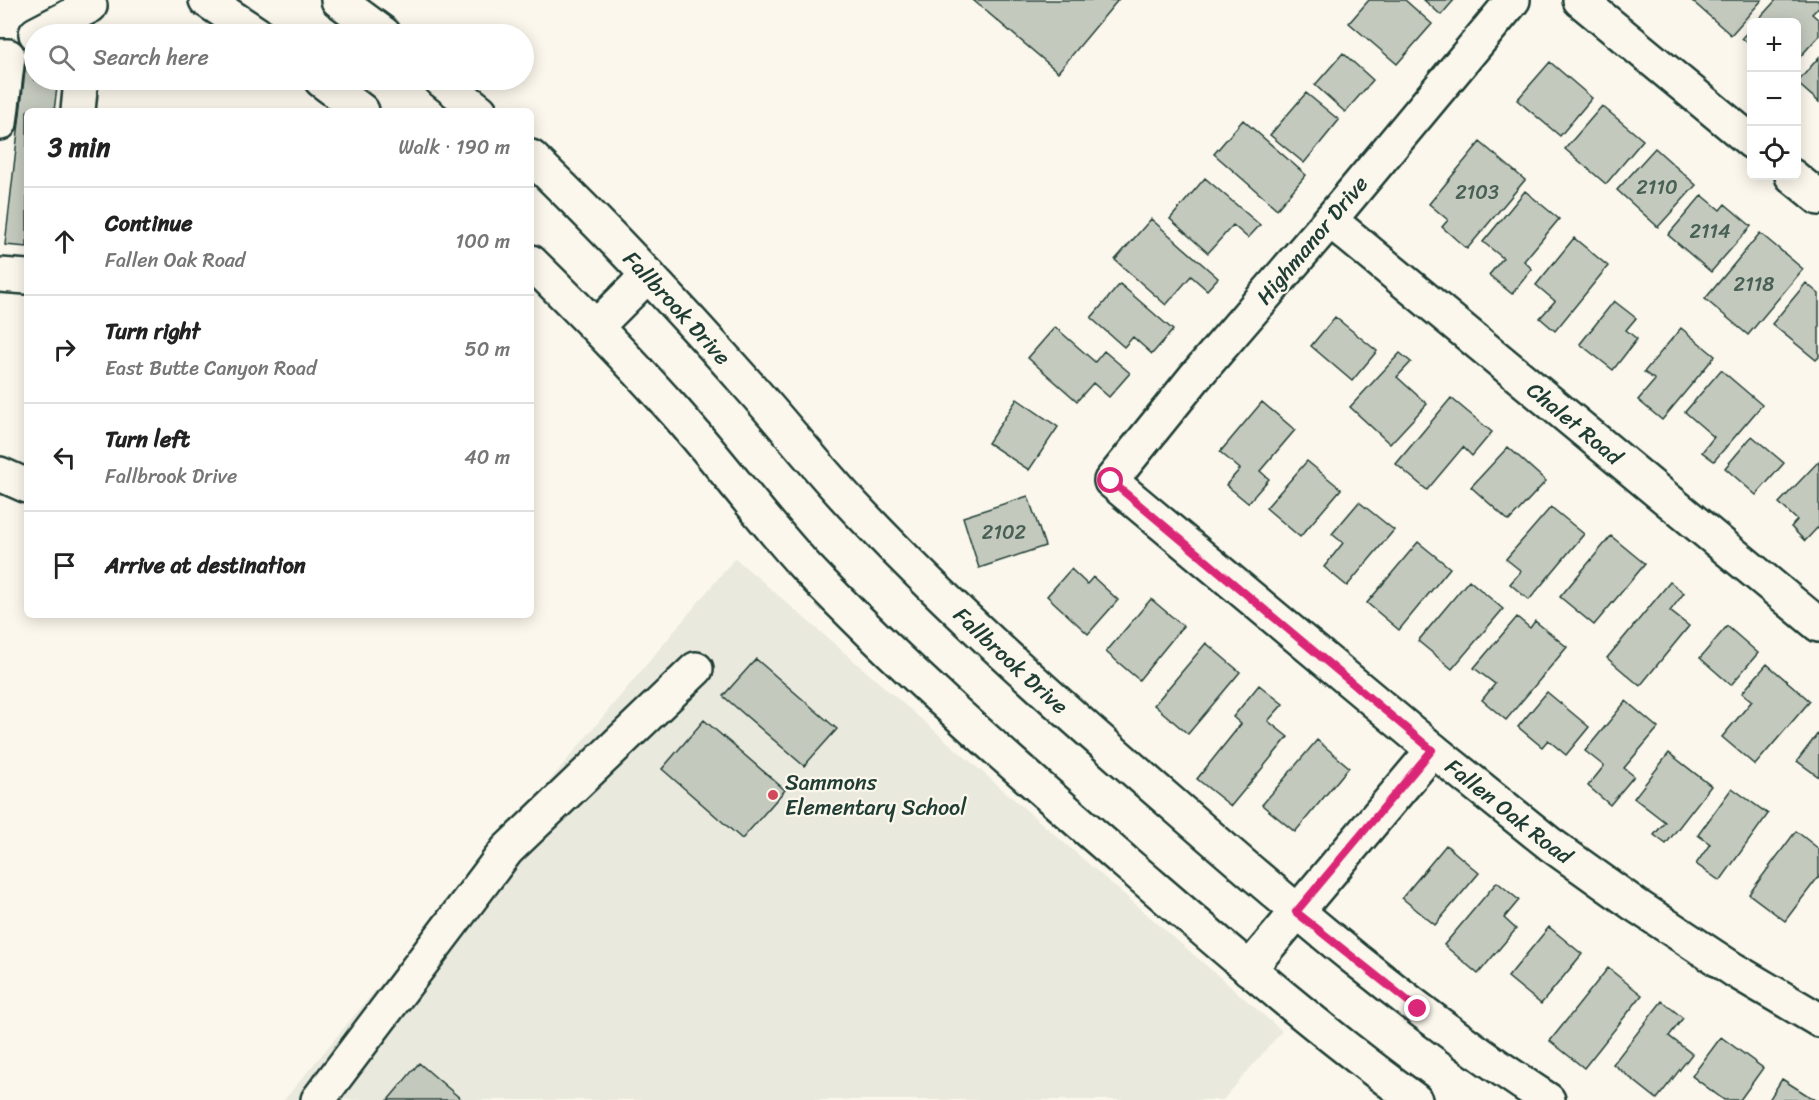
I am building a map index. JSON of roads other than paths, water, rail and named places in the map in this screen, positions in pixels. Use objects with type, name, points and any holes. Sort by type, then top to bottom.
[{"type":"main road","points":[[206,0],[242,24]]},
{"type":"main road","points":[[338,0],[370,24]]},
{"type":"main road","name":"Highmanor Drive","points":[[1111,481],[1194,378],[1330,220],[1513,0]]},
{"type":"main road","points":[[1580,0],[1747,138]]},
{"type":"main road","points":[[64,24],[90,14]]},
{"type":"main road","points":[[0,123],[4,56],[24,42]]},
{"type":"main road","points":[[78,108],[80,90]]},
{"type":"main road","points":[[334,90],[358,108]]},
{"type":"main road","points":[[454,90],[476,108]]},
{"type":"main road","name":"Fallbrook Drive","points":[[534,160],[648,275],[749,386],[860,514],[953,607],[1041,689],[1296,912],[1418,1009],[1503,1071],[1548,1100]]},
{"type":"main road","points":[[1797,180],[1819,198]]},
{"type":"main road","name":"Chalet Road","points":[[1330,220],[1819,625]]},
{"type":"main road","points":[[534,265],[597,326],[672,409],[805,565],[900,661],[990,745],[1249,969],[1372,1069],[1415,1100]]},
{"type":"main road","points":[[0,275],[24,277]]},
{"type":"main road","points":[[597,326],[648,275]]},
{"type":"main road","points":[[0,474],[24,485]]},
{"type":"main road","name":"Fallen Oak Road","points":[[1111,481],[1432,750],[1550,844],[1634,904],[1734,970],[1819,1020]]},
{"type":"main road","points":[[318,1100],[507,850],[696,669]]},
{"type":"main road","points":[[1249,969],[1432,750]]},
{"type":"place","name":"Sammons Elementary School","points":[[773,795]]}]
